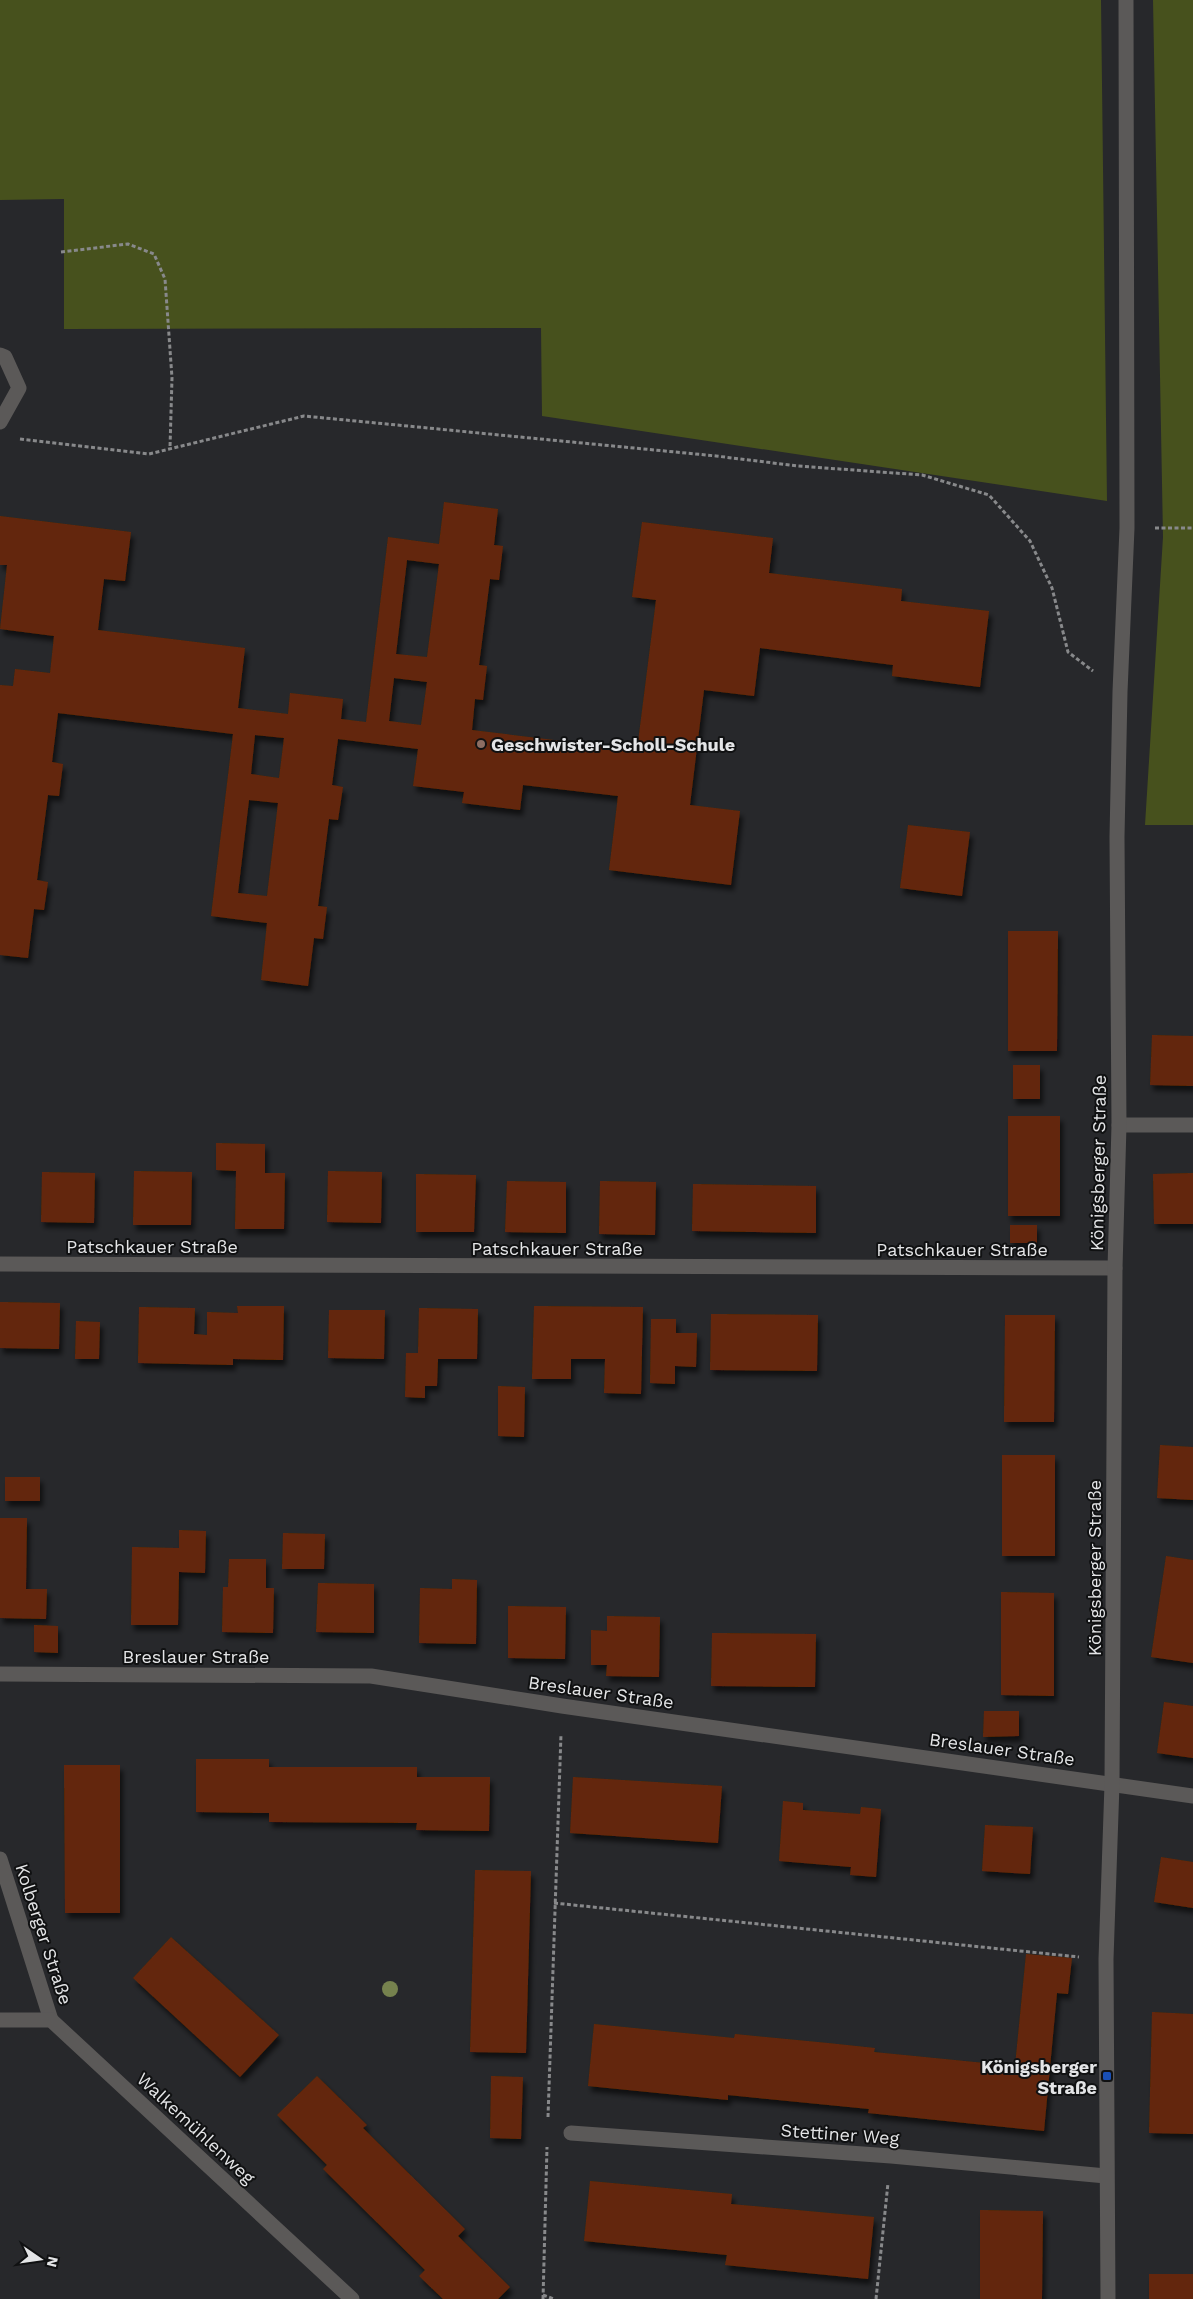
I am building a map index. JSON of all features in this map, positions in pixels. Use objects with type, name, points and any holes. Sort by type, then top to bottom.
[{"type":"street","name":"Königsberger Straße","points":[[1108,2299],[1106,1960],[1112,1784],[1114,1268],[1120,1125],[1117,837],[1120,692],[1127,528],[1126,0]]},
{"type":"street","points":[[0,355],[5,357],[20,388],[0,422]]},
{"type":"street","points":[[1120,1125],[1193,1125]]},
{"type":"street","name":"Patschkauer Straße","points":[[0,1264],[1114,1268]]},
{"type":"street","name":"Breslauer Straße","points":[[0,1674],[371,1676],[562,1706],[1193,1796]]},
{"type":"street","name":"Kolberger Straße","points":[[0,1859],[51,2020]]},
{"type":"street","points":[[0,2020],[51,2020]]},
{"type":"street","name":"Walkemühlenweg","points":[[51,2020],[352,2299]]},
{"type":"street","name":"Stettiner Weg","points":[[571,2133],[891,2156],[1106,2176]]},
{"type":"path","points":[[61,252],[128,244],[154,254],[165,279],[172,378],[170,448]]},
{"type":"path","points":[[10,438],[149,454],[304,416],[716,456],[798,466],[922,475],[989,495],[1030,541],[1052,588],[1068,652],[1120,692]]},
{"type":"path","points":[[1127,528],[1193,528]]},
{"type":"path","points":[[554,2299],[543,2297],[554,1903],[562,1706]]},
{"type":"path","points":[[554,1903],[1106,1960]]},
{"type":"path","points":[[548,2131],[571,2133]]},
{"type":"path","points":[[876,2299],[891,2156]]},
{"type":"green space","points":[[0,0],[1101,0],[1107,501],[542,416],[541,328],[64,329],[64,199],[0,200]]},
{"type":"green space","points":[[1153,0],[1193,0],[1193,825],[1145,825],[1163,537]]},
{"type":"building","name":"Geschwister-Scholl-Schule","points":[[444,502],[498,509],[494,545],[503,546],[499,580],[490,579],[479,665],[487,666],[483,700],[475,699],[472,730],[637,750],[656,600],[632,597],[642,522],[773,538],[769,573],[902,589],[901,601],[989,611],[980,687],[892,676],[893,665],[760,648],[754,696],[704,690],[690,805],[740,811],[731,885],[609,870],[618,796],[523,785],[520,810],[462,803],[464,792],[413,786],[418,749],[338,739],[332,785],[343,787],[338,820],[329,819],[318,906],[327,907],[323,939],[314,938],[308,986],[261,980],[267,923],[211,916],[233,734],[58,713],[52,762],[63,764],[59,796],[48,795],[37,880],[48,882],[44,910],[34,909],[28,958],[0,955],[0,685],[13,686],[15,669],[50,673],[54,636],[0,629],[7,565],[0,565],[0,516],[131,532],[125,581],[104,579],[98,630],[245,648],[238,708],[288,714],[290,693],[343,699],[341,719],[366,722],[388,537],[439,544]],"holes":[[[407,560],[439,564],[427,657],[396,654]],[[394,678],[427,682],[421,725],[389,721]],[[255,735],[284,738],[279,778],[251,774]],[[249,800],[278,803],[267,896],[238,893]]]},
{"type":"building","points":[[908,825],[970,832],[962,896],[900,888]]},
{"type":"building","points":[[1008,931],[1058,931],[1057,1051],[1008,1051]]},
{"type":"building","points":[[1152,1035],[1193,1036],[1193,1086],[1150,1085]]},
{"type":"building","points":[[1013,1065],[1040,1065],[1040,1099],[1013,1099]]},
{"type":"building","points":[[1008,1116],[1060,1116],[1060,1216],[1008,1216]]},
{"type":"building","points":[[216,1143],[265,1144],[265,1173],[285,1173],[284,1229],[235,1229],[236,1171],[216,1170]]},
{"type":"building","points":[[134,1171],[192,1172],[191,1225],[133,1225]]},
{"type":"building","points":[[328,1171],[382,1172],[381,1223],[327,1222]]},
{"type":"building","points":[[42,1172],[95,1173],[94,1223],[41,1222]]},
{"type":"building","points":[[1193,1173],[1193,1224],[1154,1224],[1153,1174]]},
{"type":"building","points":[[416,1174],[476,1175],[474,1232],[416,1232]]},
{"type":"building","points":[[507,1181],[566,1182],[566,1233],[505,1232]]},
{"type":"building","points":[[600,1181],[656,1182],[655,1235],[599,1234]]},
{"type":"building","points":[[693,1184],[816,1186],[816,1233],[692,1231]]},
{"type":"building","points":[[1010,1225],[1037,1225],[1037,1243],[1010,1243]]},
{"type":"building","points":[[0,1302],[60,1303],[59,1349],[0,1348]]},
{"type":"building","points":[[237,1306],[284,1306],[283,1360],[233,1359],[233,1365],[138,1363],[139,1307],[195,1308],[194,1334],[207,1335],[207,1312],[238,1313]]},
{"type":"building","points":[[534,1306],[643,1307],[641,1394],[604,1393],[605,1359],[571,1359],[571,1379],[532,1379]]},
{"type":"building","points":[[419,1308],[478,1309],[477,1359],[438,1359],[437,1386],[425,1386],[425,1398],[405,1397],[406,1353],[418,1353]]},
{"type":"building","points":[[329,1310],[385,1310],[384,1359],[328,1358]]},
{"type":"building","points":[[711,1314],[818,1315],[817,1371],[710,1370]]},
{"type":"building","points":[[1005,1315],[1055,1315],[1054,1422],[1004,1422]]},
{"type":"building","points":[[651,1319],[676,1319],[676,1333],[697,1333],[696,1367],[675,1366],[675,1384],[650,1383]]},
{"type":"building","points":[[76,1321],[100,1322],[99,1359],[75,1359]]},
{"type":"building","points":[[498,1386],[525,1387],[524,1437],[498,1436]]},
{"type":"building","points":[[1160,1445],[1193,1447],[1193,1500],[1157,1498]]},
{"type":"building","points":[[1002,1455],[1055,1455],[1055,1556],[1002,1556]]},
{"type":"building","points":[[5,1477],[40,1477],[40,1501],[5,1501]]},
{"type":"building","points":[[0,1518],[27,1518],[26,1589],[47,1589],[46,1619],[0,1618]]},
{"type":"building","points":[[179,1530],[206,1531],[205,1573],[179,1572],[178,1625],[131,1625],[132,1547],[179,1548]]},
{"type":"building","points":[[283,1533],[325,1534],[324,1569],[282,1569]]},
{"type":"building","points":[[1166,1556],[1193,1560],[1193,1663],[1151,1657]]},
{"type":"building","points":[[229,1559],[266,1559],[266,1588],[274,1588],[273,1633],[222,1632],[223,1587],[228,1587]]},
{"type":"building","points":[[452,1579],[477,1580],[476,1644],[419,1643],[420,1588],[452,1589]]},
{"type":"building","points":[[318,1583],[374,1584],[374,1633],[316,1632]]},
{"type":"building","points":[[1001,1592],[1054,1593],[1054,1696],[1001,1695]]},
{"type":"building","points":[[508,1606],[566,1607],[565,1659],[508,1658]]},
{"type":"building","points":[[607,1616],[660,1617],[659,1677],[606,1676],[607,1665],[591,1665],[591,1630],[607,1631]]},
{"type":"building","points":[[34,1625],[58,1626],[58,1653],[34,1652]]},
{"type":"building","points":[[712,1633],[816,1634],[815,1687],[711,1686]]},
{"type":"building","points":[[1164,1702],[1193,1706],[1193,1758],[1157,1753]]},
{"type":"building","points":[[984,1711],[1019,1711],[1019,1736],[983,1737]]},
{"type":"building","points":[[196,1759],[269,1759],[269,1767],[417,1767],[417,1777],[490,1777],[489,1831],[416,1830],[417,1823],[269,1822],[269,1813],[196,1812]]},
{"type":"building","points":[[64,1765],[120,1765],[120,1913],[65,1913]]},
{"type":"building","points":[[573,1777],[722,1786],[718,1843],[570,1833]]},
{"type":"building","points":[[783,1801],[803,1803],[803,1810],[860,1814],[861,1807],[881,1809],[876,1877],[850,1875],[851,1867],[779,1861]]},
{"type":"building","points":[[985,1825],[1033,1827],[1030,1874],[982,1871]]},
{"type":"building","points":[[1161,1857],[1193,1862],[1193,1908],[1154,1902]]},
{"type":"building","points":[[475,1870],[531,1871],[526,2053],[470,2052]]},
{"type":"building","points":[[171,1937],[279,2035],[240,2077],[133,1978]]},
{"type":"building","points":[[1026,1954],[1072,1958],[1068,1994],[1057,1993],[1044,2131],[868,2113],[869,2109],[728,2095],[728,2100],[588,2086],[594,2024],[734,2038],[735,2034],[828,2043],[875,2048],[874,2052],[1015,2066]]},
{"type":"building","points":[[1152,2012],[1193,2014],[1193,2134],[1149,2133]]},
{"type":"building","points":[[317,2076],[367,2125],[363,2128],[465,2229],[458,2236],[510,2287],[498,2299],[443,2299],[419,2276],[425,2270],[323,2169],[327,2165],[277,2115]]},
{"type":"building","points":[[491,2076],[523,2077],[521,2139],[490,2138]]},
{"type":"building","points":[[590,2181],[732,2194],[731,2204],[874,2217],[868,2279],[725,2265],[727,2255],[584,2241]]},
{"type":"building","points":[[980,2210],[1043,2211],[1042,2299],[980,2299]]},
{"type":"building","points":[[1149,2274],[1193,2274],[1193,2299],[1149,2299]]},
{"type":"place","name":"Geschwister-Scholl-Schule","points":[[481,744]]},
{"type":"place","name":"Königsberger Straße","points":[[1107,2076]]}]
